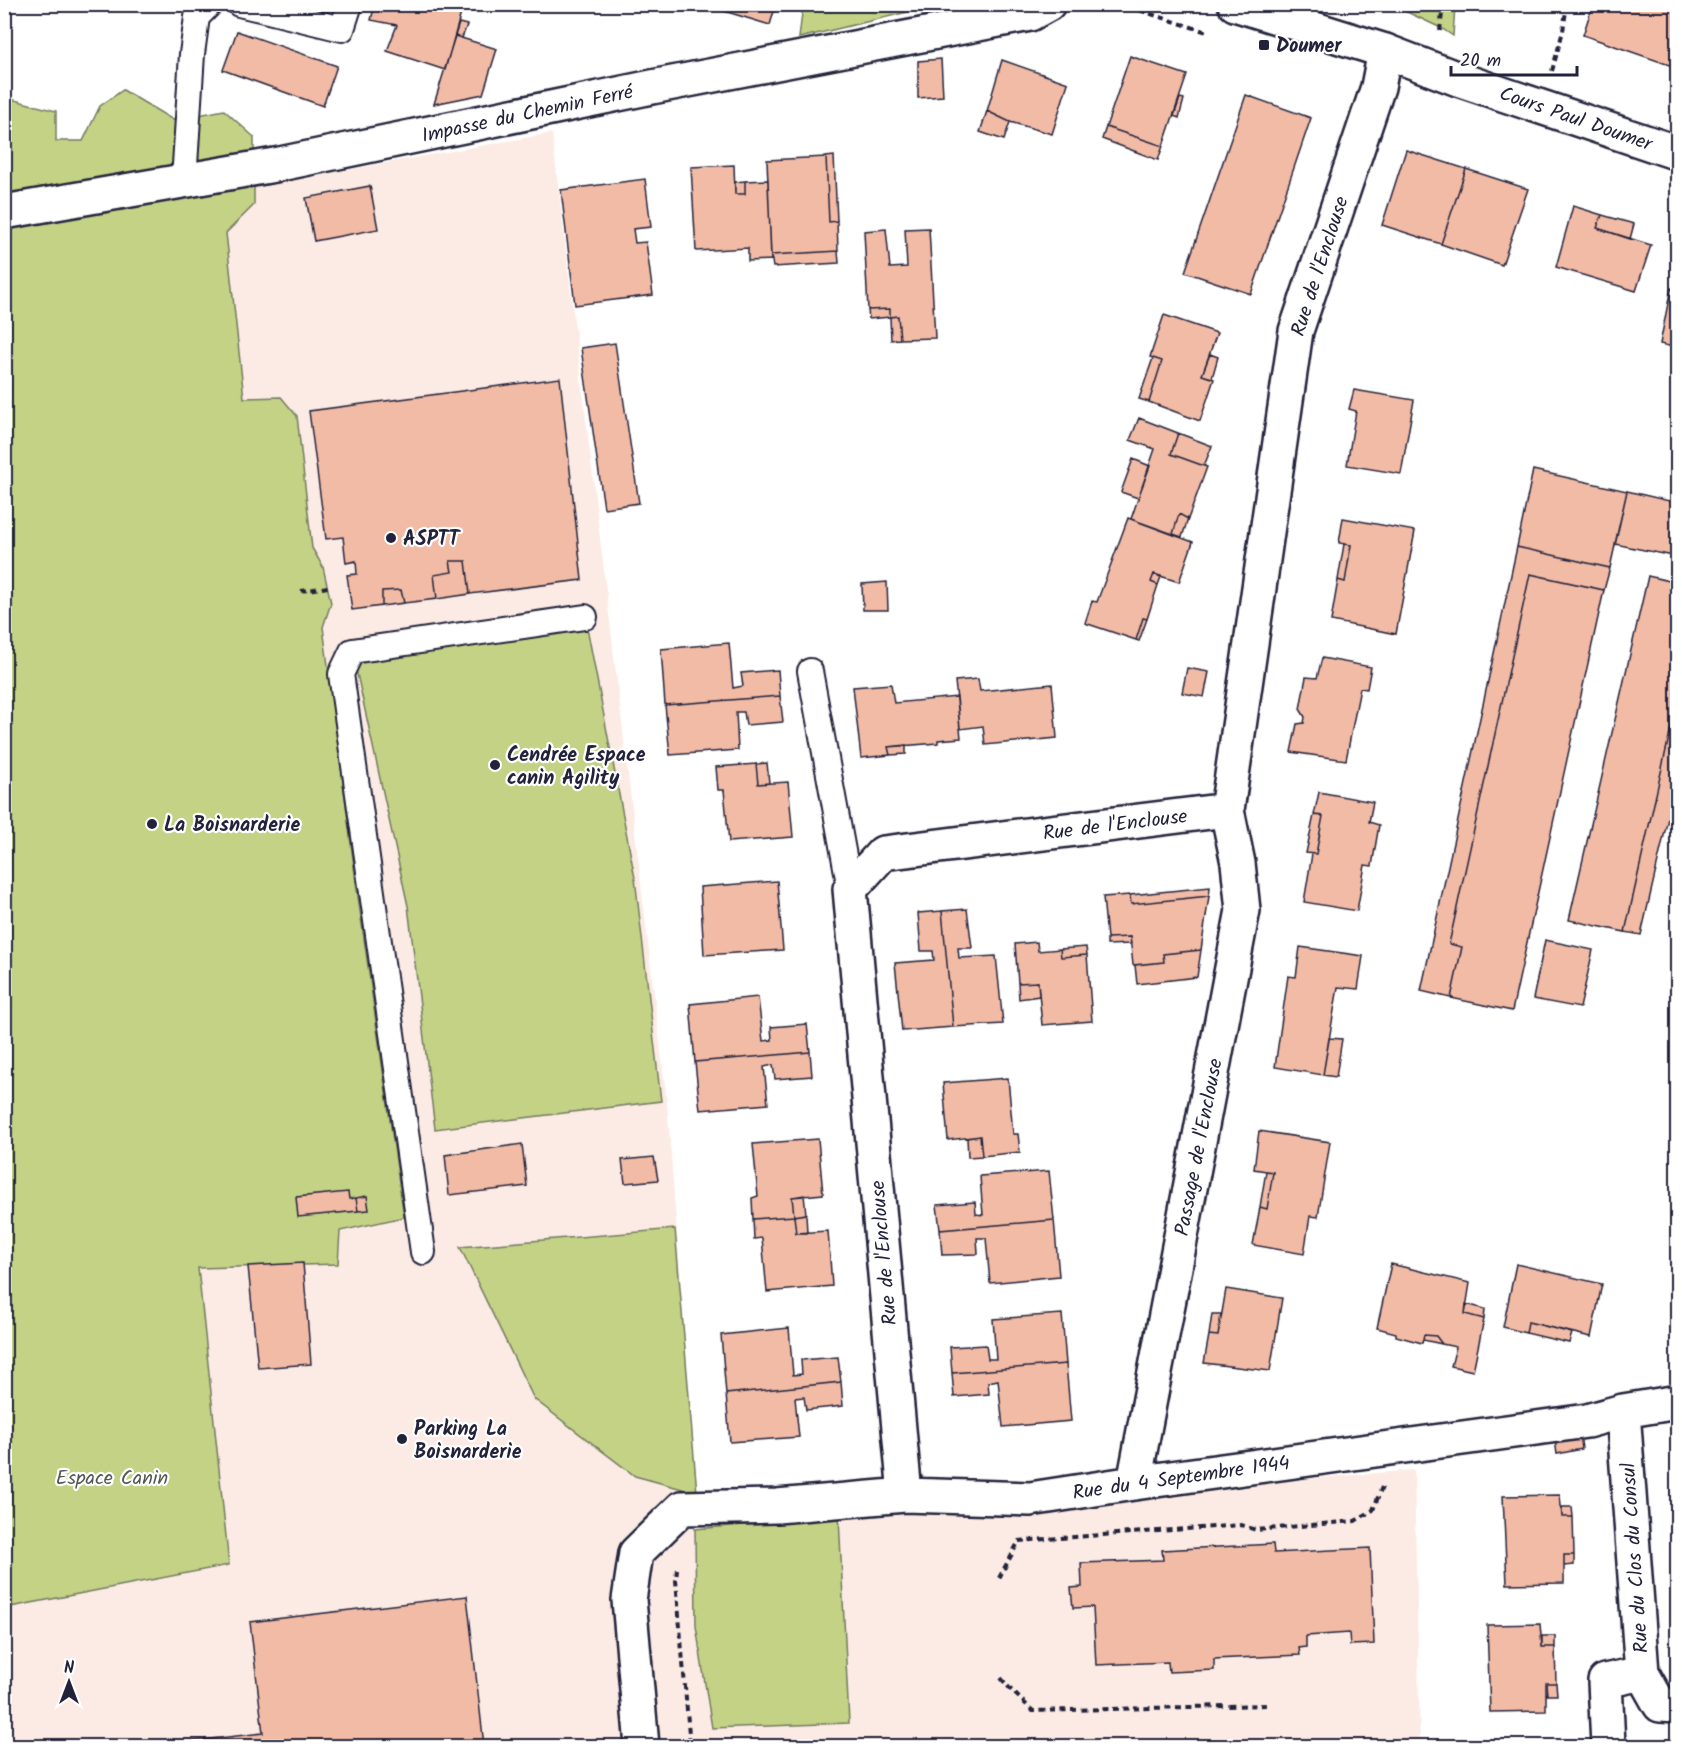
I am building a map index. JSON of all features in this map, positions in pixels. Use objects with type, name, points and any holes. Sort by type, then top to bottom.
[{"type":"street","name":"Impasse du Chemin Ferré","points":[[4,212],[275,165],[641,89],[1030,14],[1048,4]]},
{"type":"street","name":"Cours Paul Doumer","points":[[1235,4],[1385,51],[1677,153]]},
{"type":"street","name":"Rue de l'Enclouse","points":[[905,1495],[850,889],[883,853],[1227,810],[1296,331],[1378,87],[1385,51]]},
{"type":"street","name":"Passage de l'Enclouse","points":[[1134,1483],[1243,910],[1238,863],[1227,810]]},
{"type":"street","name":"Rue du 4 Septembre 1944","points":[[682,1508],[777,1506],[905,1495],[1030,1499],[1587,1421],[1623,1411],[1677,1402]]},
{"type":"street","name":"Rue du Clos du Consul","points":[[1608,1746],[1605,1681],[1642,1673],[1623,1411]]},
{"type":"street","points":[[642,1746],[629,1600],[636,1553],[682,1508]]},
{"type":"street","points":[[1642,1673],[1659,1705],[1677,1706]]},
{"type":"lane","points":[[184,181],[192,54],[197,17],[210,4]]},
{"type":"lane","points":[[239,4],[342,29],[350,4]]},
{"type":"lane","points":[[423,1252],[341,674],[352,651],[585,617]]},
{"type":"lane","points":[[810,671],[850,889]]},
{"type":"path","points":[[1440,35],[1443,4]]},
{"type":"path","points":[[1539,106],[1555,63],[1567,4]]},
{"type":"path","points":[[301,591],[328,586]]},
{"type":"path","points":[[999,1578],[1019,1541],[1240,1525],[1256,1530],[1355,1521],[1372,1510],[1389,1471],[1389,1448]]},
{"type":"path","points":[[682,1508],[682,1532],[676,1580],[690,1746]]},
{"type":"path","points":[[1001,1678],[1033,1711],[1267,1705]]},
{"type":"shaded area","points":[[552,133],[667,1103],[697,1493],[695,1528],[1414,1470],[1420,1746],[5,1746],[5,231]]},
{"type":"green space","points":[[803,4],[937,5],[799,38]]},
{"type":"green space","points":[[1392,5],[1455,5],[1453,36]]},
{"type":"green space","name":"Espace Canin","points":[[123,90],[173,120],[224,110],[254,137],[254,205],[226,233],[244,398],[281,397],[297,416],[312,548],[323,567],[331,603],[323,627],[357,890],[404,1217],[340,1231],[338,1264],[198,1268],[229,1565],[5,1608],[5,104],[11,99],[56,111],[56,141],[83,141],[100,106]]},
{"type":"green space","points":[[585,617],[635,878],[661,1101],[435,1129],[408,906],[352,651]]},
{"type":"green space","points":[[675,1229],[697,1493],[635,1476],[534,1399],[460,1247]]},
{"type":"green space","points":[[839,1517],[849,1723],[712,1728],[696,1626],[695,1529]]},
{"type":"building","points":[[318,4],[342,4],[339,12]]},
{"type":"building","points":[[375,4],[456,4],[463,6],[445,70],[387,51],[397,25],[371,20]]},
{"type":"building","points":[[701,4],[776,4],[770,25]]},
{"type":"building","points":[[1593,4],[1678,4],[1678,68],[1583,35]]},
{"type":"building","points":[[459,23],[467,25],[462,38],[455,36]]},
{"type":"building","points":[[237,31],[337,66],[323,106],[223,70]]},
{"type":"building","points":[[455,36],[497,49],[483,94],[434,104]]},
{"type":"building","points":[[1130,56],[1187,75],[1163,146],[1106,127]]},
{"type":"building","points":[[941,59],[943,96],[918,98],[918,61]]},
{"type":"building","points":[[1002,60],[1068,83],[1052,134],[1010,122],[987,111]]},
{"type":"building","points":[[1246,95],[1311,118],[1251,294],[1185,272]]},
{"type":"building","points":[[1180,98],[1184,99],[1179,118],[1174,116]]},
{"type":"building","points":[[987,111],[1010,122],[1004,140],[980,132]]},
{"type":"building","points":[[1106,127],[1163,146],[1158,160],[1102,139]]},
{"type":"building","points":[[1406,150],[1466,169],[1441,244],[1382,225]]},
{"type":"building","points":[[834,156],[837,221],[829,222],[826,157]]},
{"type":"building","points":[[826,157],[829,222],[837,221],[838,251],[771,255],[767,160]]},
{"type":"building","points":[[734,165],[735,194],[745,194],[745,181],[768,180],[771,260],[748,261],[748,248],[696,251],[691,167]]},
{"type":"building","points":[[1466,169],[1528,189],[1502,265],[1441,244]]},
{"type":"building","points":[[645,179],[651,227],[633,229],[635,243],[646,242],[653,295],[575,305],[561,190]]},
{"type":"building","points":[[745,181],[745,194],[735,194],[735,182]]},
{"type":"building","points":[[370,186],[378,229],[314,241],[306,198]]},
{"type":"building","points":[[1573,206],[1602,215],[1597,228],[1651,245],[1636,291],[1556,267]]},
{"type":"building","points":[[1602,215],[1634,224],[1630,239],[1597,228]]},
{"type":"building","points":[[929,228],[935,338],[900,339],[898,316],[890,317],[890,309],[868,310],[864,231],[886,229],[890,268],[907,267],[905,229]]},
{"type":"building","points":[[838,251],[839,263],[773,267],[771,255]]},
{"type":"building","points":[[1671,288],[1678,291],[1678,348],[1660,344]]},
{"type":"building","points":[[890,309],[890,317],[869,319],[868,310]]},
{"type":"building","points":[[1164,315],[1217,333],[1202,375],[1214,379],[1200,421],[1149,402],[1162,361],[1150,357]]},
{"type":"building","points":[[898,316],[900,339],[891,340],[890,317]]},
{"type":"building","points":[[615,343],[639,503],[604,508],[581,348]]},
{"type":"building","points":[[1210,354],[1218,357],[1212,378],[1202,375]]},
{"type":"building","points":[[1153,358],[1162,361],[1149,402],[1139,399]]},
{"type":"building","points":[[560,378],[582,580],[470,594],[466,561],[450,561],[452,572],[434,575],[437,599],[404,603],[401,590],[382,591],[382,606],[352,610],[347,575],[357,574],[356,561],[346,563],[343,537],[326,539],[309,411]]},
{"type":"building","points":[[1354,390],[1414,400],[1401,474],[1347,465],[1356,411],[1349,409]]},
{"type":"building","points":[[1139,418],[1178,433],[1171,454],[1207,467],[1188,519],[1179,514],[1173,534],[1131,519],[1155,449],[1130,440]]},
{"type":"building","points":[[1178,433],[1212,446],[1204,466],[1171,454]]},
{"type":"building","points":[[1133,459],[1150,466],[1138,498],[1121,492]]},
{"type":"building","points":[[1533,470],[1627,491],[1610,568],[1517,547]]},
{"type":"building","points":[[1627,491],[1678,503],[1678,557],[1615,544]]},
{"type":"building","points":[[1179,514],[1188,519],[1182,537],[1173,534]]},
{"type":"building","points":[[1128,518],[1193,542],[1179,582],[1154,574],[1151,582],[1158,585],[1147,619],[1143,618],[1136,640],[1085,623],[1092,601],[1097,602]]},
{"type":"building","points":[[1343,518],[1415,531],[1396,634],[1331,621],[1338,580],[1345,582],[1351,545],[1339,543]]},
{"type":"building","points":[[1344,544],[1351,545],[1345,582],[1338,580]]},
{"type":"building","points":[[1517,547],[1610,568],[1604,590],[1530,574],[1449,944],[1462,947],[1451,998],[1421,991]]},
{"type":"building","points":[[450,561],[466,561],[470,594],[437,599],[434,575],[452,572]]},
{"type":"building","points":[[1154,574],[1161,577],[1158,585],[1151,582]]},
{"type":"building","points":[[1530,574],[1604,590],[1512,1011],[1451,998],[1462,947],[1449,944]]},
{"type":"building","points":[[1648,576],[1678,583],[1678,697],[1625,932],[1569,920]]},
{"type":"building","points":[[887,582],[888,610],[863,610],[862,584]]},
{"type":"building","points":[[401,590],[404,603],[382,606],[382,591]]},
{"type":"building","points":[[1143,618],[1147,619],[1139,641],[1136,640]]},
{"type":"building","points":[[729,643],[733,688],[743,686],[741,673],[778,670],[780,696],[665,705],[661,649]]},
{"type":"building","points":[[1322,658],[1371,667],[1367,689],[1360,688],[1346,760],[1291,752],[1297,724],[1304,723],[1305,717],[1300,709],[1306,677],[1317,678]]},
{"type":"building","points":[[1187,668],[1209,672],[1204,697],[1182,693]]},
{"type":"building","points":[[978,679],[980,691],[1052,684],[1057,738],[985,745],[983,726],[960,729],[955,681]]},
{"type":"building","points":[[891,684],[894,703],[957,697],[961,738],[938,740],[938,743],[888,747],[890,755],[861,758],[853,687]]},
{"type":"building","points":[[780,696],[783,722],[746,725],[744,712],[736,712],[738,750],[670,755],[665,705]]},
{"type":"building","points":[[1678,697],[1678,775],[1641,935],[1625,932]]},
{"type":"building","points":[[906,745],[906,754],[890,755],[888,747]]},
{"type":"building","points":[[767,763],[769,783],[758,784],[756,764]]},
{"type":"building","points":[[756,764],[758,784],[788,782],[793,837],[729,842],[724,790],[718,790],[716,767]]},
{"type":"building","points":[[1319,792],[1373,802],[1369,822],[1379,825],[1372,866],[1365,865],[1357,911],[1304,902],[1312,854],[1316,854],[1323,816],[1314,815]]},
{"type":"building","points":[[1314,815],[1323,816],[1316,854],[1306,853]]},
{"type":"building","points":[[777,881],[783,950],[704,955],[700,887]]},
{"type":"building","points":[[1210,887],[1209,896],[1131,904],[1130,895]]},
{"type":"building","points":[[1130,895],[1131,904],[1209,896],[1201,950],[1163,954],[1164,962],[1133,965],[1130,937],[1107,938],[1103,897]]},
{"type":"building","points":[[967,909],[972,948],[958,948],[959,958],[996,956],[1003,1024],[953,1027],[942,911]]},
{"type":"building","points":[[942,911],[953,1027],[902,1031],[895,963],[934,960],[933,951],[921,951],[918,913]]},
{"type":"building","points":[[1130,937],[1131,944],[1107,945],[1107,938]]},
{"type":"building","points":[[1545,940],[1593,950],[1580,1008],[1533,999]]},
{"type":"building","points":[[1037,942],[1038,951],[1060,949],[1061,957],[1087,955],[1092,1021],[1042,1025],[1038,982],[1018,983],[1015,944]]},
{"type":"building","points":[[1086,947],[1087,955],[1061,957],[1060,949]]},
{"type":"building","points":[[1300,947],[1363,956],[1358,989],[1338,987],[1323,1075],[1275,1067],[1288,976],[1296,977]]},
{"type":"building","points":[[1201,950],[1197,977],[1137,984],[1135,965],[1164,962],[1163,954]]},
{"type":"building","points":[[1038,982],[1039,996],[1019,999],[1018,983]]},
{"type":"building","points":[[758,997],[763,1041],[772,1040],[771,1027],[807,1024],[810,1052],[695,1062],[690,1004]]},
{"type":"building","points":[[1329,1038],[1342,1039],[1336,1077],[1323,1075]]},
{"type":"building","points":[[810,1052],[812,1076],[775,1079],[773,1065],[764,1067],[768,1104],[700,1110],[695,1062]]},
{"type":"building","points":[[1008,1078],[1013,1134],[1018,1134],[1020,1152],[982,1156],[980,1136],[948,1140],[943,1083]]},
{"type":"building","points":[[1259,1131],[1330,1142],[1318,1217],[1310,1216],[1304,1254],[1253,1245],[1260,1207],[1267,1209],[1273,1172],[1254,1169]]},
{"type":"building","points":[[980,1136],[982,1156],[968,1157],[967,1138]]},
{"type":"building","points":[[818,1139],[823,1194],[792,1197],[794,1216],[753,1219],[752,1198],[758,1196],[753,1144]]},
{"type":"building","points":[[522,1144],[527,1186],[449,1195],[445,1155]]},
{"type":"building","points":[[654,1157],[658,1180],[625,1183],[622,1160]]},
{"type":"building","points":[[1049,1171],[1054,1220],[940,1230],[937,1205],[975,1202],[976,1214],[983,1215],[980,1176]]},
{"type":"building","points":[[1266,1171],[1273,1172],[1267,1209],[1260,1207]]},
{"type":"building","points":[[348,1192],[349,1199],[356,1198],[358,1211],[298,1217],[296,1197]]},
{"type":"building","points":[[804,1195],[806,1214],[794,1216],[792,1197]]},
{"type":"building","points":[[367,1196],[369,1210],[358,1211],[356,1198]]},
{"type":"building","points":[[806,1214],[807,1233],[796,1233],[794,1216]]},
{"type":"building","points":[[794,1216],[796,1233],[828,1231],[832,1286],[767,1292],[762,1238],[754,1239],[753,1219]]},
{"type":"building","points":[[1054,1220],[1059,1276],[990,1283],[986,1238],[977,1238],[978,1254],[942,1255],[940,1230]]},
{"type":"building","points":[[303,1263],[311,1364],[258,1368],[248,1266]]},
{"type":"building","points":[[1391,1264],[1470,1283],[1465,1314],[1484,1319],[1473,1371],[1451,1366],[1456,1347],[1442,1344],[1436,1336],[1424,1335],[1422,1343],[1377,1328]]},
{"type":"building","points":[[1516,1264],[1602,1284],[1591,1337],[1528,1322],[1526,1333],[1503,1327]]},
{"type":"building","points":[[1226,1289],[1282,1298],[1270,1371],[1204,1363],[1209,1335],[1218,1336]]},
{"type":"building","points":[[1466,1304],[1485,1309],[1484,1319],[1465,1314]]},
{"type":"building","points":[[1062,1314],[1066,1364],[952,1373],[950,1347],[986,1345],[988,1359],[996,1359],[993,1319]]},
{"type":"building","points":[[1212,1314],[1221,1314],[1218,1336],[1209,1335]]},
{"type":"building","points":[[1528,1322],[1572,1333],[1569,1343],[1526,1333]]},
{"type":"building","points":[[789,1328],[793,1375],[802,1374],[801,1360],[838,1357],[841,1382],[726,1394],[721,1335]]},
{"type":"building","points":[[1424,1335],[1436,1336],[1442,1344],[1423,1340]]},
{"type":"building","points":[[1066,1364],[1071,1421],[1003,1427],[998,1380],[988,1382],[989,1394],[954,1397],[952,1373]]},
{"type":"building","points":[[841,1382],[843,1406],[806,1410],[804,1397],[795,1398],[799,1437],[730,1442],[726,1394]]},
{"type":"building","points":[[1580,1434],[1582,1449],[1557,1454],[1555,1440]]},
{"type":"building","points":[[1560,1495],[1562,1517],[1573,1517],[1574,1555],[1564,1555],[1564,1583],[1507,1584],[1503,1496]]},
{"type":"building","points":[[1562,1507],[1572,1507],[1573,1517],[1562,1517]]},
{"type":"building","points":[[1273,1544],[1274,1553],[1370,1548],[1374,1644],[1350,1645],[1349,1633],[1306,1636],[1306,1647],[1299,1648],[1300,1655],[1214,1659],[1214,1670],[1169,1672],[1168,1662],[1096,1665],[1093,1607],[1073,1608],[1071,1588],[1082,1587],[1081,1563],[1163,1560],[1162,1550]]},
{"type":"building","points":[[1564,1555],[1574,1555],[1574,1565],[1564,1566]]},
{"type":"building","points":[[467,1596],[484,1746],[148,1746],[263,1733],[250,1622]]},
{"type":"building","points":[[1540,1624],[1542,1647],[1555,1647],[1556,1683],[1546,1683],[1546,1711],[1490,1712],[1487,1625]]},
{"type":"building","points":[[1542,1636],[1555,1636],[1555,1647],[1542,1647]]},
{"type":"building","points":[[1546,1683],[1556,1683],[1557,1695],[1547,1695]]},
{"type":"place","name":"Doumer","points":[[1264,45]]},
{"type":"place","name":"ASPTT","points":[[391,538]]},
{"type":"place","name":"Cendrée Espace canin Agility","points":[[495,765]]},
{"type":"place","name":"La Boisnarderie","points":[[152,824]]},
{"type":"place","name":"Parking La Boisnarderie","points":[[402,1439]]}]
